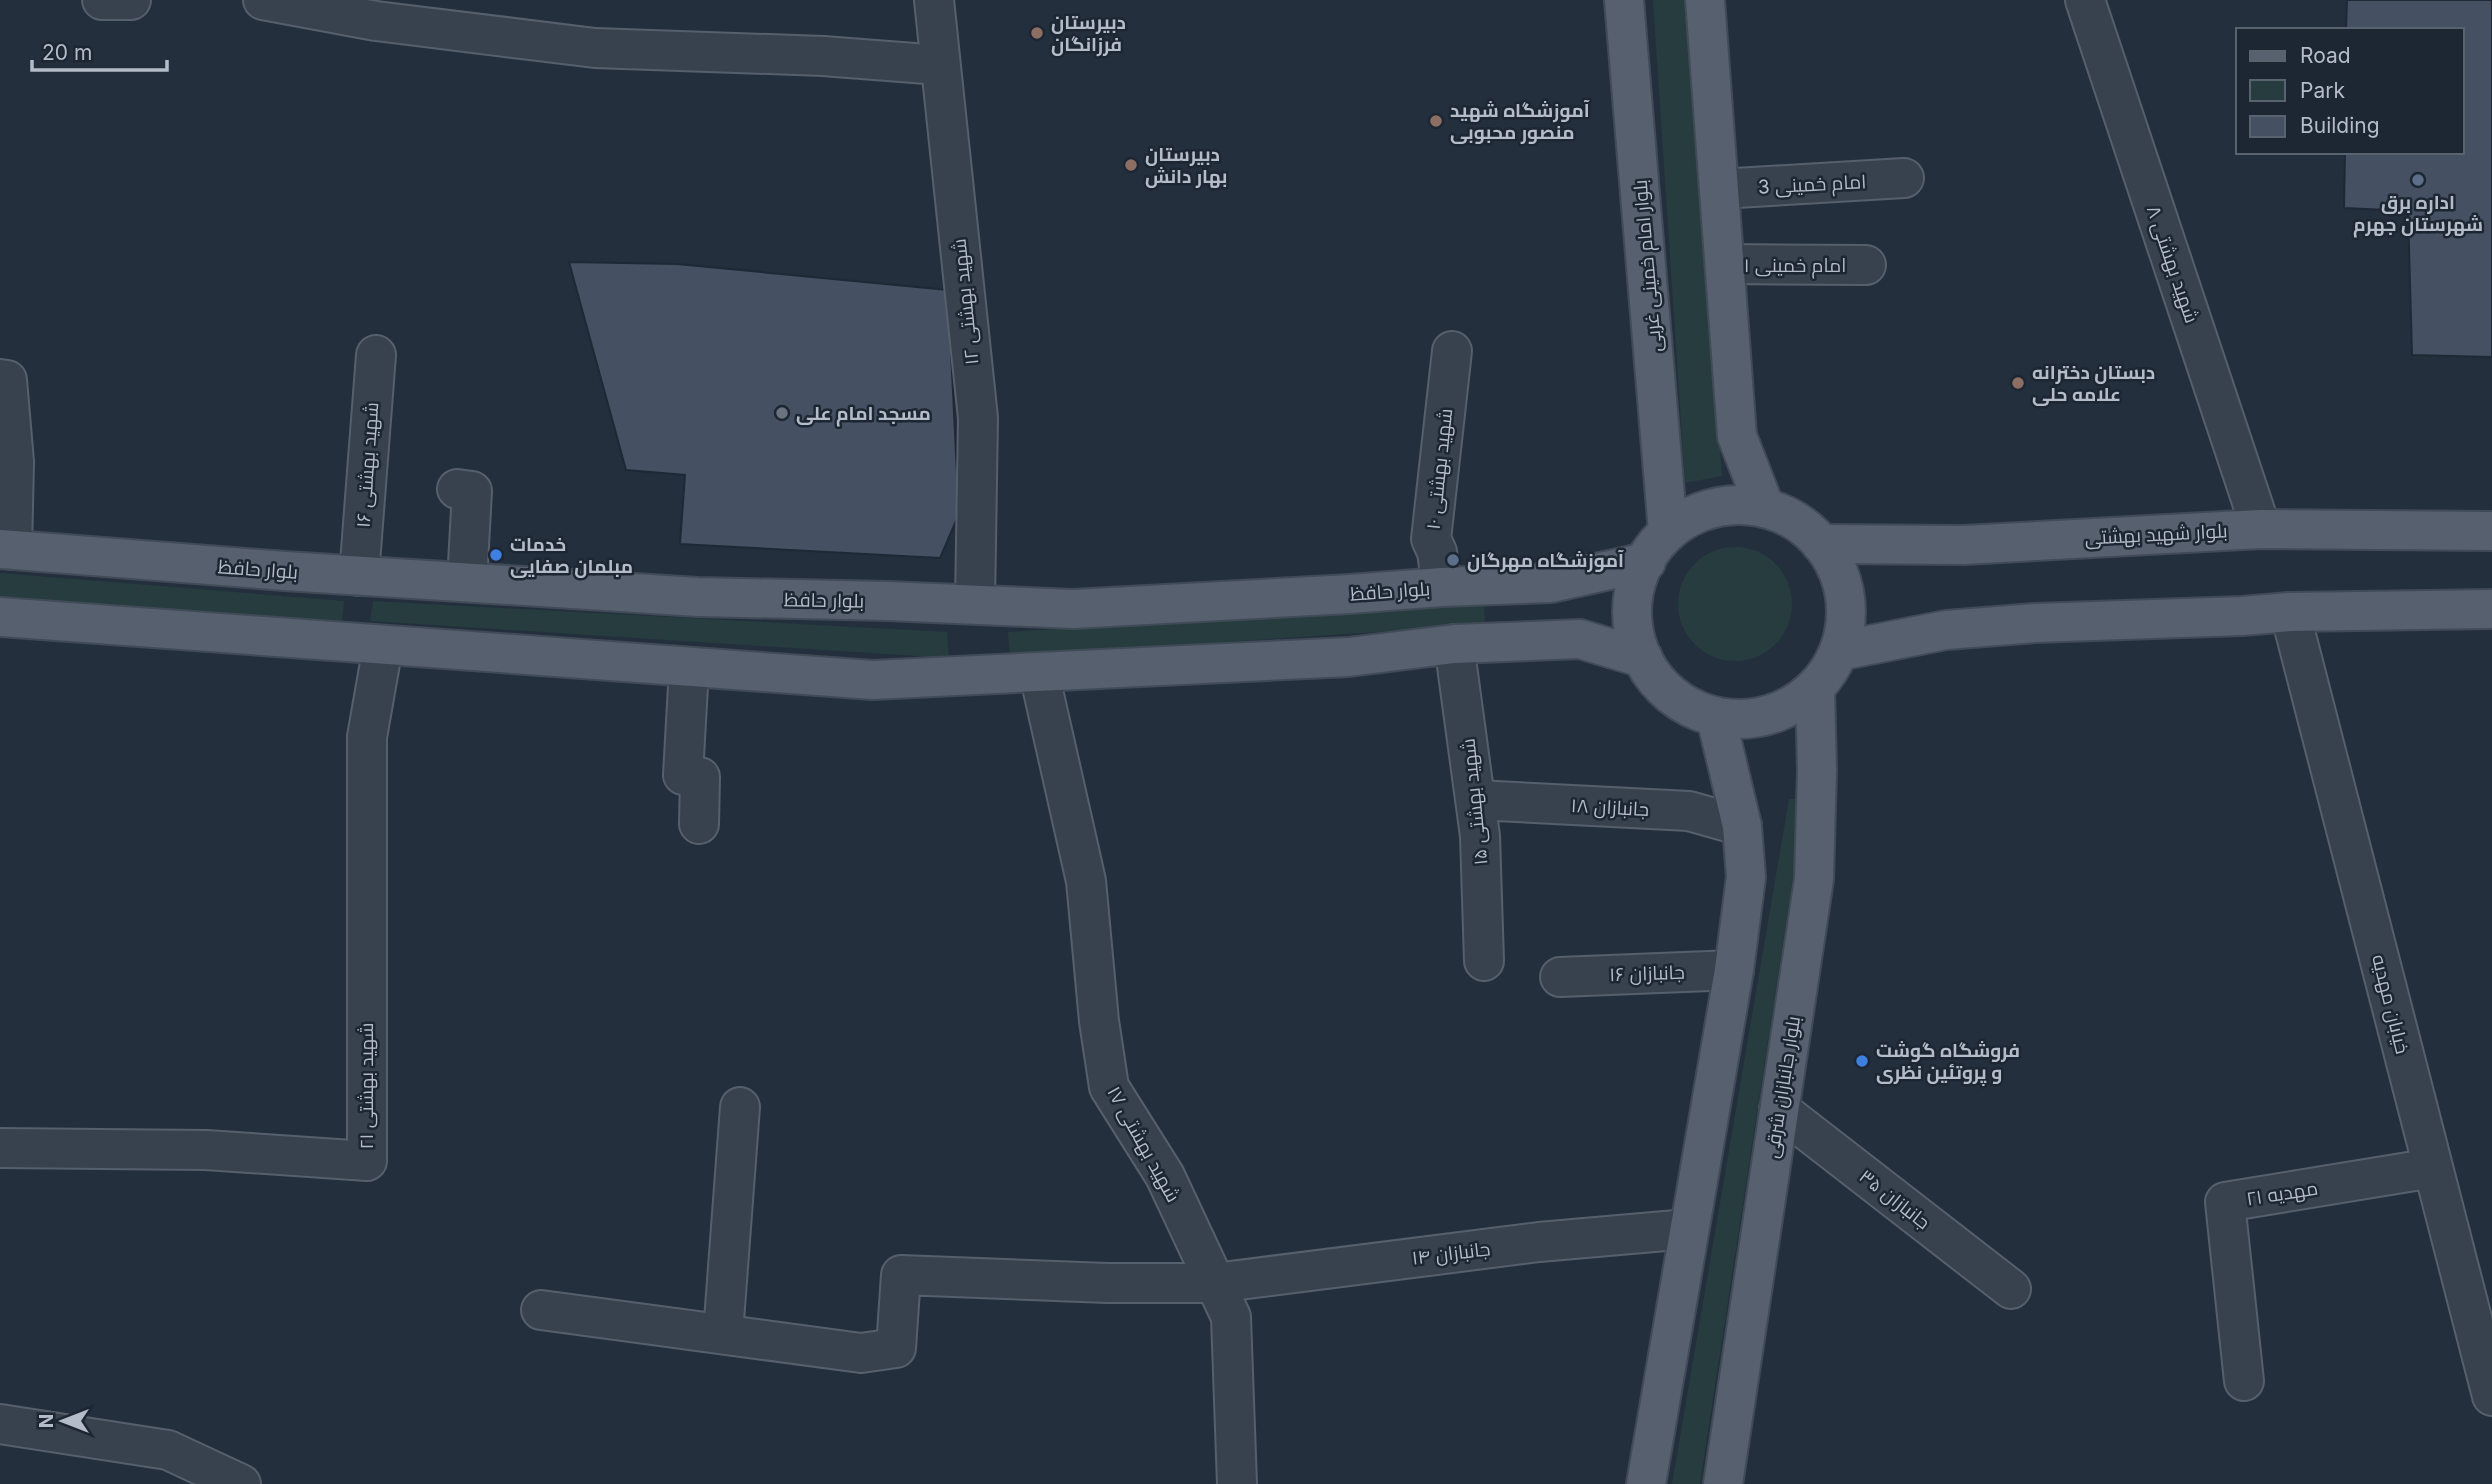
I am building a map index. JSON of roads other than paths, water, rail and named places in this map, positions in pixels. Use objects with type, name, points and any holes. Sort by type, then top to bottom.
[{"type":"main road","name":"بلوار امام خمینی غربی","points":[[1624,0],[1657,547]]},
{"type":"main road","points":[[1705,0],[1737,436],[1765,508]]},
{"type":"main road","points":[[1730,505],[1765,508],[1798,522],[1821,544],[1843,583],[1846,619],[1839,651],[1815,688],[1788,709],[1757,719],[1724,719],[1692,709],[1666,691],[1643,658],[1634,635],[1632,601],[1657,547],[1694,514],[1730,505]]},
{"type":"main road","name":"بلوار شهید بهشتی","points":[[1821,544],[1964,545],[2261,529],[2492,531]]},
{"type":"main road","name":"بلوار حافظ","points":[[6,550],[698,597],[1073,609],[1550,583],[1657,547]]},
{"type":"main road","points":[[1839,651],[1946,630],[2035,623],[2290,612],[2492,609]]},
{"type":"main road","points":[[0,617],[873,680],[1349,657],[1454,645],[1580,639],[1643,658]]},
{"type":"main road","name":"بلوار جانبازان شرقی","points":[[1723,1484],[1814,879],[1817,770],[1815,688]]},
{"type":"main road","points":[[1646,1484],[1734,970],[1746,877],[1742,826],[1716,717]]},
{"type":"street","points":[[102,0],[131,0]]},
{"type":"street","points":[[263,0],[376,21],[595,48],[823,56],[940,65]]},
{"type":"street","name":"شهید بهشتی ۱۲","points":[[934,0],[978,418],[975,604]]},
{"type":"street","name":"شهید بهشتی ۸","points":[[2085,0],[2261,529]]},
{"type":"street","name":"امام خمینی 3","points":[[1720,190],[1904,178]]},
{"type":"street","name":"امام خمینی ۱","points":[[1725,264],[1866,265]]},
{"type":"street","name":"شهید بهشتی ۱۰","points":[[1442,587],[1437,552],[1431,539],[1452,351]]},
{"type":"street","name":"شهید بهشتی ۱۶","points":[[359,576],[376,355]]},
{"type":"street","points":[[0,379],[7,380],[14,462],[6,550]]},
{"type":"street","points":[[457,489],[472,491],[467,582]]},
{"type":"street","name":"خیابان مهدیه","points":[[2290,612],[2492,1396]]},
{"type":"street","name":"شهید بهشتی ۱۵","points":[[1454,645],[1480,835],[1485,961]]},
{"type":"street","name":"شهید بهشتی ۲۱","points":[[0,1148],[206,1150],[367,1161],[367,737],[383,646]]},
{"type":"street","points":[[689,668],[683,775],[700,777],[699,824]]},
{"type":"street","name":"شهید بهشتی ۱۷","points":[[1038,673],[1086,881],[1099,1021],[1109,1087],[1165,1177],[1231,1317],[1237,1484]]},
{"type":"street","name":"جانبازان ۱۸","points":[[1476,800],[1689,811],[1742,826]]},
{"type":"street","name":"جانبازان ۱۶","points":[[1560,977],[1734,970]]},
{"type":"street","points":[[541,1310],[723,1334],[740,1107]]},
{"type":"street","name":"جانبازان ۳۵","points":[[1779,1109],[2011,1289]]},
{"type":"street","name":"مهدیه ۲۱","points":[[2244,1381],[2225,1202],[2433,1168]]},
{"type":"street","name":"جانبازان ۱۴","points":[[723,1334],[861,1353],[896,1348],[901,1275],[1108,1283],[1215,1283],[1539,1242],[1688,1229]]},
{"type":"street","points":[[0,1424],[168,1450],[241,1484]]},
{"type":"place","name":"دبیرستان فرزانگان","points":[[1037,33]]},
{"type":"place","name":"آموزشگاه شهید منصور محبوبی","points":[[1436,121]]},
{"type":"place","name":"دبیرستان بهار دانش","points":[[1131,165]]},
{"type":"place","name":"اداره برق شهرستان جهرم","points":[[2418,180]]},
{"type":"place","name":"دبستان دخترانه علامه حلی","points":[[2018,383]]},
{"type":"place","name":"مسجد امام علی","points":[[782,413]]},
{"type":"place","name":"خدمات مبلمان صفایی","points":[[496,555]]},
{"type":"place","name":"آموزشگاه مهرگان","points":[[1453,560]]},
{"type":"place","name":"فروشگاه گوشت و پروتئین نظری","points":[[1862,1061]]}]
